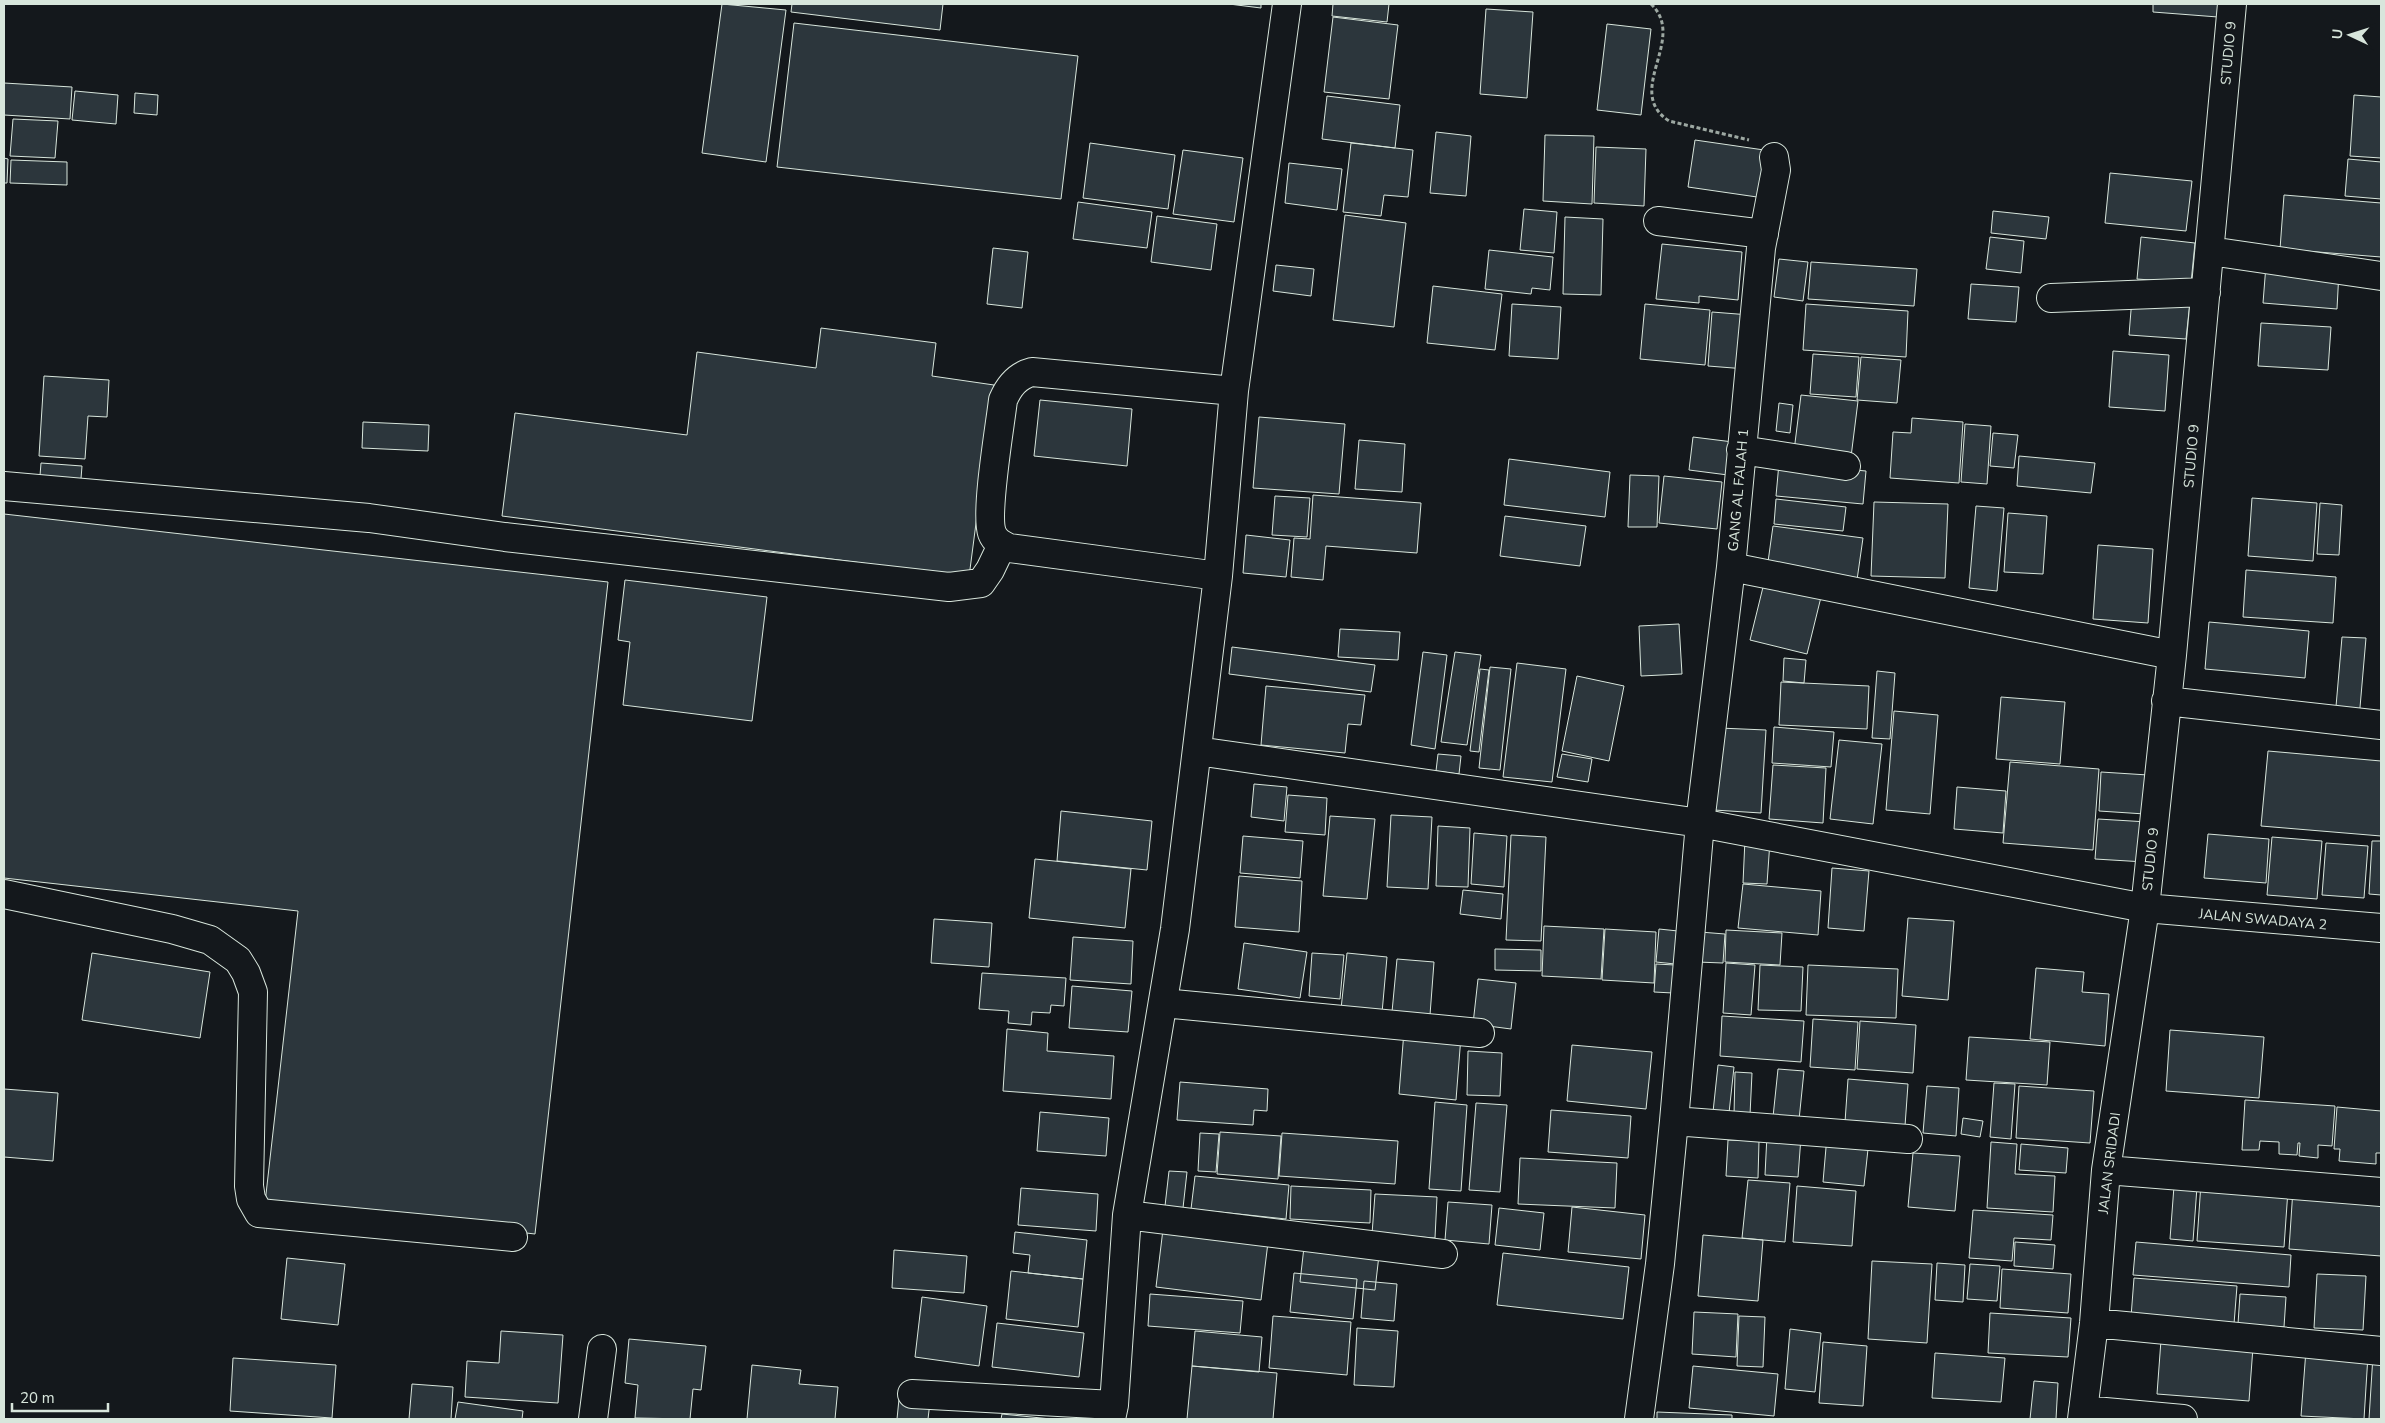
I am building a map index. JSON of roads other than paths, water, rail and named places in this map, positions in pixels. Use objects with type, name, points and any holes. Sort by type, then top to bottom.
[{"type":"street","points":[[912,1394],[1113,1412],[1127,1214],[1175,929],[1218,576],[1234,391],[1287,4]]},
{"type":"street","name":"STUDIO 9","points":[[2145,908],[2172,655],[2232,4]]},
{"type":"street","name":"GANG AL FALAH 1","points":[[1639,1419],[1652,1332],[1674,1121],[1700,823],[1731,567],[1741,450],[1764,234],[1776,170],[1774,157]]},
{"type":"street","points":[[1658,221],[1764,234]]},
{"type":"street","points":[[2210,251],[2381,276]]},
{"type":"street","points":[[2051,298],[2206,292]]},
{"type":"street","points":[[1218,576],[1018,549],[1002,545],[995,539],[990,519],[1003,400],[1008,389],[1024,374],[1032,372],[1234,391]]},
{"type":"street","points":[[1741,450],[1846,466]]},
{"type":"street","points":[[4,486],[368,518],[505,538],[949,587],[981,583],[990,570],[1002,545]]},
{"type":"street","points":[[1731,567],[2172,655]]},
{"type":"street","points":[[2166,701],[2381,725]]},
{"type":"street","name":"JALAN SWADAYA 2","points":[[1198,751],[1700,823],[2145,908],[2381,928]]},
{"type":"street","points":[[4,894],[172,929],[210,940],[238,960],[246,973],[253,992],[249,1186],[251,1199],[259,1213],[512,1237]]},
{"type":"street","name":"JALAN SRIDADI","points":[[2082,1414],[2094,1323],[2106,1170],[2145,908]]},
{"type":"street","points":[[1163,1003],[1480,1033]]},
{"type":"street","points":[[1674,1121],[1908,1139]]},
{"type":"street","points":[[2106,1170],[2381,1192]]},
{"type":"street","points":[[1127,1214],[1444,1254]]},
{"type":"street","points":[[2094,1323],[2381,1351]]},
{"type":"street","points":[[593,1419],[602,1349]]},
{"type":"street","points":[[2082,1414],[2183,1419]]}]
